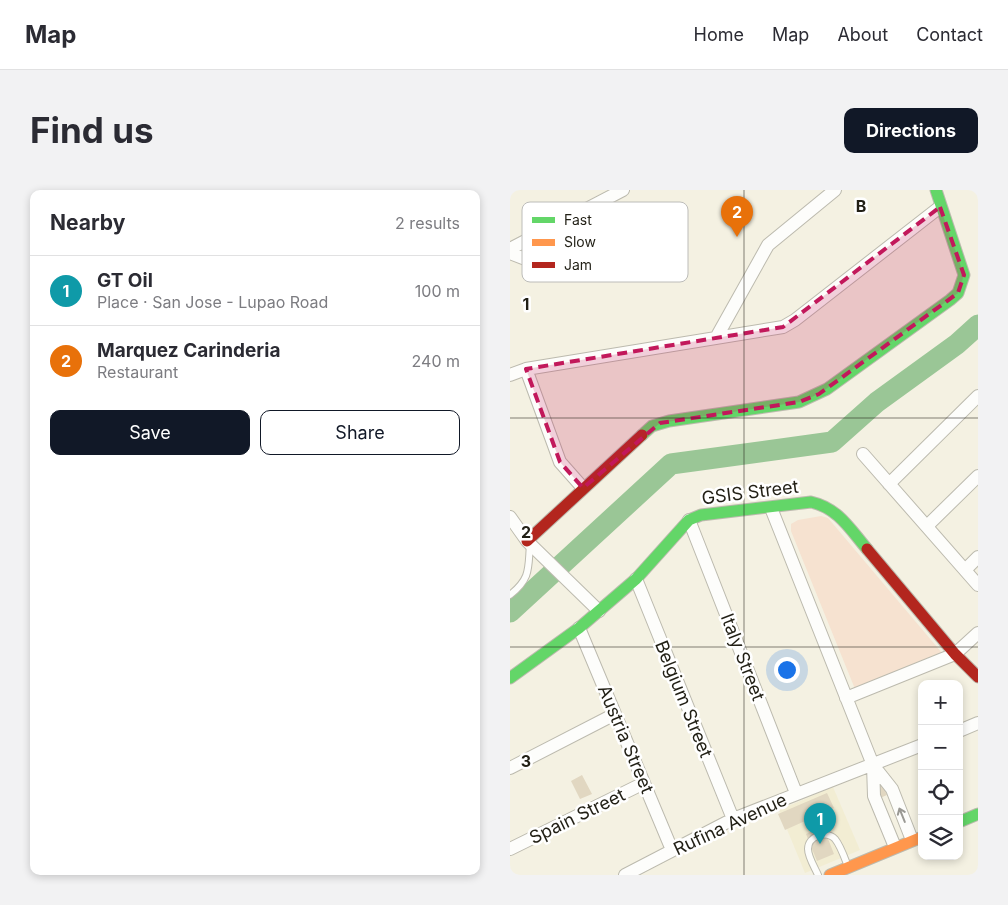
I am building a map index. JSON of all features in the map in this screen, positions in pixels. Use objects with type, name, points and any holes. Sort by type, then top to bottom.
[{"type":"main road","points":[[528,542],[583,488],[647,430],[660,423],[799,402],[819,394],[950,300],[958,293],[964,275],[940,207],[936,190]]},
{"type":"main road","name":"GSIS Street","points":[[510,678],[579,628],[636,579],[689,520],[700,516],[811,502],[825,505],[835,511],[955,654],[978,677]]},
{"type":"main road","points":[[963,820],[978,814]]},
{"type":"main road","points":[[830,875],[917,838]]},
{"type":"street","points":[[600,202],[623,190]]},
{"type":"street","points":[[716,338],[768,245],[835,190]]},
{"type":"street","points":[[510,375],[526,369],[776,329],[789,324],[940,207]]},
{"type":"street","points":[[510,249],[522,243]]},
{"type":"street","points":[[510,253],[522,258]]},
{"type":"street","points":[[526,369],[560,462],[583,488]]},
{"type":"street","points":[[889,484],[978,396]]},
{"type":"street","points":[[863,454],[978,584]]},
{"type":"street","points":[[926,526],[978,476]]},
{"type":"street","points":[[771,508],[873,765],[892,789],[917,838]]},
{"type":"street","points":[[510,518],[528,542],[599,611]]},
{"type":"street","name":"Italy Street","points":[[689,520],[796,793]]},
{"type":"street","points":[[965,570],[978,557]]},
{"type":"street","name":"Belgium Street","points":[[636,579],[733,819]]},
{"type":"street","name":"Austria Street","points":[[579,628],[672,850]]},
{"type":"street","points":[[846,698],[955,654],[978,633]]},
{"type":"street","points":[[510,768],[615,714]]},
{"type":"street","points":[[963,729],[978,723]]},
{"type":"street","name":"Rufina Avenue","points":[[625,875],[733,819],[796,793],[918,748]]},
{"type":"street","points":[[873,765],[874,796],[895,847]]},
{"type":"street","name":"Spain Street","points":[[510,849],[644,783]]},
{"type":"lane","points":[[510,595],[522,586],[529,571],[528,542]]},
{"type":"lane","points":[[818,875],[808,850],[810,842],[821,835],[829,835],[836,840],[849,867]]},
{"type":"highlighted area","points":[[940,207],[964,275],[958,293],[950,300],[819,394],[799,402],[660,423],[583,488],[560,462],[526,369],[783,327]]},
{"type":"shaded area","points":[[821,516],[828,518],[942,653],[855,689],[791,531],[791,524],[798,520]]},
{"type":"shaded area","points":[[833,787],[860,850],[805,873],[779,810]]},
{"type":"building","points":[[582,775],[592,794],[580,799],[571,781]]},
{"type":"building","points":[[881,781],[887,795],[880,798],[874,784]]},
{"type":"building","points":[[827,793],[834,808],[785,830],[778,814]]},
{"type":"building","points":[[823,826],[834,854],[817,861],[806,834]]},
{"type":"waterway","points":[[510,612],[671,464],[832,442],[877,402],[957,344],[978,325]]},
{"type":"traffic: fast","points":[[642,435],[652,426],[669,421],[799,402],[827,389],[950,300],[958,293],[964,275],[936,190]]},
{"type":"traffic: fast","points":[[510,678],[579,628],[636,579],[689,520],[701,515],[811,502],[836,514],[867,549]]},
{"type":"traffic: fast","points":[[963,820],[978,814]]},
{"type":"traffic: slow","points":[[830,875],[918,839]]},
{"type":"traffic: jam","points":[[527,541],[642,435]]},
{"type":"traffic: jam","points":[[867,549],[955,654],[978,677]]},
{"type":"place","name":"Marquez Carinderia","points":[[737,237]]},
{"type":"place","name":"GT Oil","points":[[820,844]]}]
